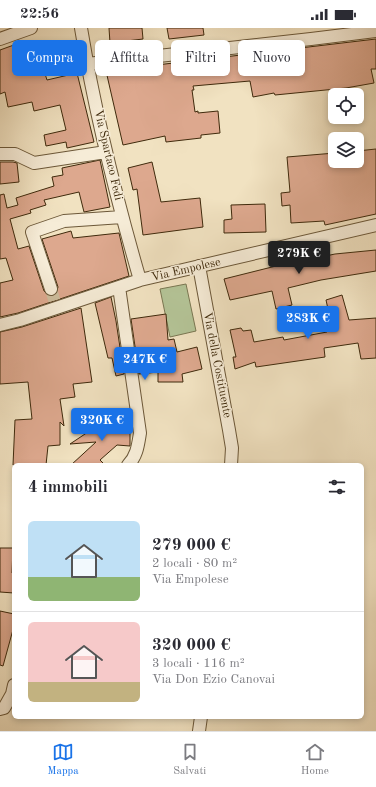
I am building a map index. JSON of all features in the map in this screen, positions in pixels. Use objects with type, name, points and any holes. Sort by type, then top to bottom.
[{"type":"street","points":[[0,39],[31,28]]},
{"type":"street","name":"Via Spartaco Fedi","points":[[81,28],[83,40]]},
{"type":"street","points":[[87,64],[311,34],[376,31]]},
{"type":"street","name":"Via Spartaco Fedi","points":[[87,64],[106,152],[122,217],[140,280]]},
{"type":"street","points":[[0,154],[15,154],[34,163],[106,152]]},
{"type":"street","points":[[51,289],[32,232],[64,221],[122,217]]},
{"type":"street","name":"Via Empolese","points":[[0,325],[20,320],[56,305],[140,280],[376,225]]},
{"type":"street","name":"Via della Costituente","points":[[199,266],[232,448],[231,463]]},
{"type":"street","points":[[119,287],[140,433],[137,451],[130,463]]},
{"type":"street","points":[[0,709],[4,708],[12,694]]},
{"type":"street","points":[[199,731],[201,719]]},
{"type":"green space","points":[[186,284],[196,331],[170,337],[160,289]]},
{"type":"building","points":[[109,28],[142,28],[143,39],[110,40]]},
{"type":"building","points":[[167,28],[203,28],[204,35],[169,39]]},
{"type":"building","points":[[376,39],[376,69],[371,69],[374,83],[346,88],[328,88],[328,90],[275,95],[274,93],[253,97],[250,81],[193,86],[194,90],[192,90],[195,112],[218,111],[220,133],[201,135],[201,138],[166,142],[165,136],[123,145],[107,76],[163,76],[163,64],[171,63],[171,76],[230,76],[230,56],[238,55],[238,76],[305,76],[305,47]]},
{"type":"building","points":[[12,46],[12,76],[46,76],[47,80],[64,76],[78,76],[94,142],[67,148],[66,142],[46,146],[44,135],[66,130],[60,105],[34,111],[32,102],[8,107],[5,92],[0,94],[0,50]]},
{"type":"building","points":[[376,149],[376,214],[325,225],[324,221],[291,223],[290,205],[282,206],[281,193],[290,192],[287,157],[328,154],[328,168],[364,168],[364,150]]},
{"type":"building","points":[[100,160],[110,207],[84,212],[79,192],[44,200],[46,205],[30,210],[31,213],[10,219],[18,249],[29,246],[44,291],[49,296],[56,294],[58,287],[42,239],[71,231],[73,238],[119,233],[129,276],[18,313],[0,317],[0,283],[13,280],[6,258],[0,259],[0,195],[4,194],[7,208],[18,205],[16,198],[54,186],[52,177],[63,175],[62,168]]},
{"type":"building","points":[[0,162],[17,163],[19,182],[0,184]]},
{"type":"building","points":[[152,162],[161,202],[200,198],[203,227],[143,235],[137,189],[133,190],[128,168]]},
{"type":"building","points":[[265,204],[266,232],[224,233],[224,220],[232,219],[231,205]]},
{"type":"building","points":[[376,250],[376,271],[321,280],[288,288],[292,305],[276,309],[272,291],[230,300],[224,279],[316,256],[316,258],[335,254]]},
{"type":"building","points":[[342,295],[349,320],[376,318],[376,358],[361,359],[358,343],[324,348],[325,357],[256,367],[255,362],[235,369],[233,357],[236,357],[230,330],[241,328],[243,331],[251,330],[254,342],[283,337],[284,340],[327,332],[324,308],[328,309],[326,300]]},
{"type":"building","points":[[111,297],[124,374],[116,376],[112,358],[108,358],[95,303]]},
{"type":"building","points":[[81,308],[92,382],[73,384],[75,397],[60,399],[64,426],[60,422],[60,445],[48,446],[46,463],[13,463],[15,420],[32,419],[28,382],[0,384],[0,332],[22,327]]},
{"type":"building","points":[[166,314],[168,340],[174,339],[177,352],[197,347],[202,369],[182,374],[183,382],[158,382],[158,372],[139,374],[131,319]]},
{"type":"building","points":[[92,423],[130,426],[130,446],[117,445],[100,460],[103,463],[73,463],[96,442],[70,444],[91,430]]},
{"type":"building","points":[[0,548],[12,548],[12,593],[0,592]]},
{"type":"building","points":[[0,611],[12,614],[12,633],[3,666],[0,665]]},
{"type":"tunnel","points":[[51,289],[55,303]]}]
